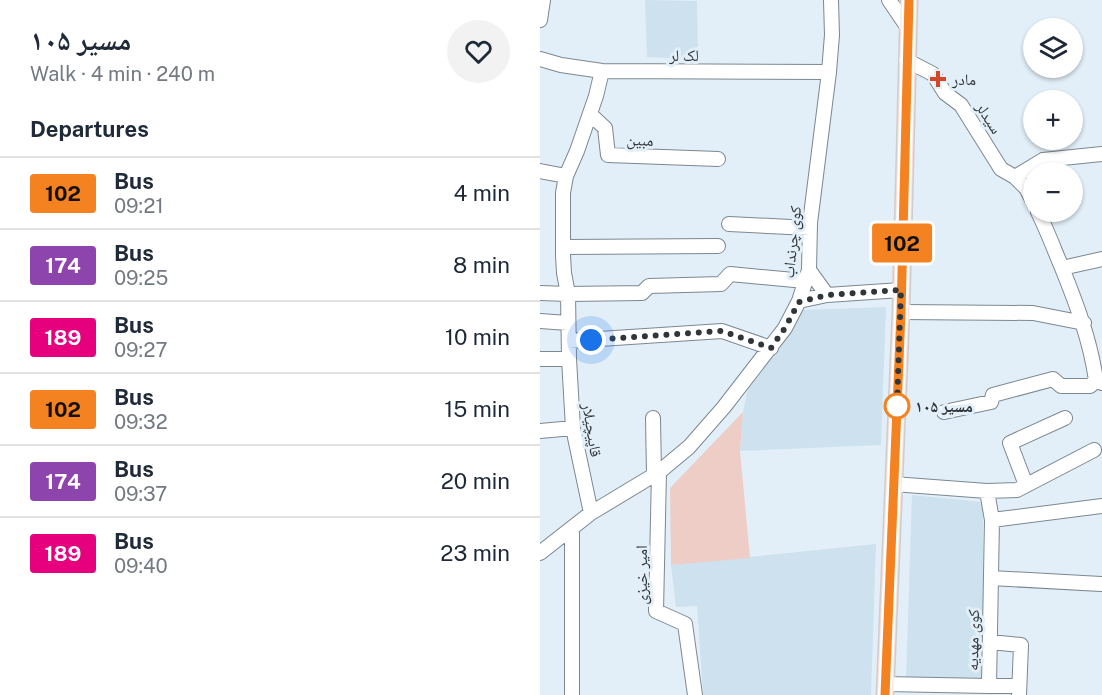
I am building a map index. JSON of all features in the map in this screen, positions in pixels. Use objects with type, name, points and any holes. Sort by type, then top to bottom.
[{"type":"main road","points":[[885,690],[901,312],[909,0]]},
{"type":"street","points":[[540,20],[543,0]]},
{"type":"street","name":"کوی چرنداب","points":[[540,553],[591,513],[656,473],[689,447],[724,407],[757,362],[771,348],[799,302],[807,276],[810,228],[829,72],[832,35],[831,0]]},
{"type":"street","points":[[889,0],[908,28]]},
{"type":"street","name":"لک لر","points":[[540,59],[561,65],[602,71],[829,72]]},
{"type":"street","name":"سیدلر","points":[[906,60],[933,75],[945,93],[961,105],[1001,169],[1023,185]]},
{"type":"street","name":"قاپیچیلار","points":[[591,513],[573,428],[568,294],[564,273],[563,194],[566,176],[590,114],[602,71]]},
{"type":"street","name":"مبین","points":[[590,114],[605,129],[608,155],[718,159]]},
{"type":"street","points":[[1015,177],[1043,160],[1102,154]]},
{"type":"street","points":[[540,171],[566,176]]},
{"type":"street","points":[[944,412],[991,402],[993,395],[1053,379],[1060,386],[1090,386],[1099,381],[1084,323],[1042,222]]},
{"type":"street","points":[[729,224],[810,228]]},
{"type":"street","points":[[563,247],[718,246]]},
{"type":"street","points":[[1062,268],[1102,259]]},
{"type":"street","points":[[540,293],[642,293],[649,286],[721,284],[730,274],[807,276],[827,295]]},
{"type":"street","points":[[799,302],[827,295],[901,290]]},
{"type":"street","points":[[901,312],[1033,313],[1084,323]]},
{"type":"street","points":[[540,321],[568,323]]},
{"type":"street","points":[[569,341],[722,331],[771,348]]},
{"type":"street","points":[[540,359],[569,359]]},
{"type":"street","points":[[653,418],[656,473]]},
{"type":"street","points":[[1026,485],[1010,443],[1065,418]]},
{"type":"street","points":[[540,431],[573,428]]},
{"type":"street","points":[[893,484],[987,491],[1017,490],[1094,450]]},
{"type":"street","name":"امیر خیزی","points":[[656,473],[656,611],[685,624],[695,695]]},
{"type":"street","name":"کوی ‌‌‌مهدیه","points":[[885,690],[989,686],[992,520],[987,491]]},
{"type":"street","points":[[992,520],[1102,506]]},
{"type":"street","points":[[572,528],[572,695]]},
{"type":"street","points":[[991,578],[1101,584]]},
{"type":"street","points":[[989,686],[1019,690],[1020,645],[990,642]]},
{"type":"shaded area","points":[[645,0],[697,1],[698,59],[647,57]]},
{"type":"shaded area","points":[[886,307],[881,445],[740,451],[743,412],[748,388],[779,350],[802,310]]},
{"type":"shaded area","points":[[743,412],[740,451],[750,558],[671,565],[670,488]]},
{"type":"shaded area","points":[[912,495],[983,502],[983,681],[906,679]]},
{"type":"shaded area","points":[[876,544],[871,695],[703,695],[697,606],[676,607],[671,565]]},
{"type":"bus line","name":"102","points":[[885,695],[901,312],[909,0]]},
{"type":"place","name":"مادر","points":[[938,79]]},
{"type":"place","name":"مسیر ۱۰۵","points":[[897,406]]},
{"type":"route","points":[[591,340],[722,331],[771,348],[799,302],[827,295],[901,290],[897,406]]}]
